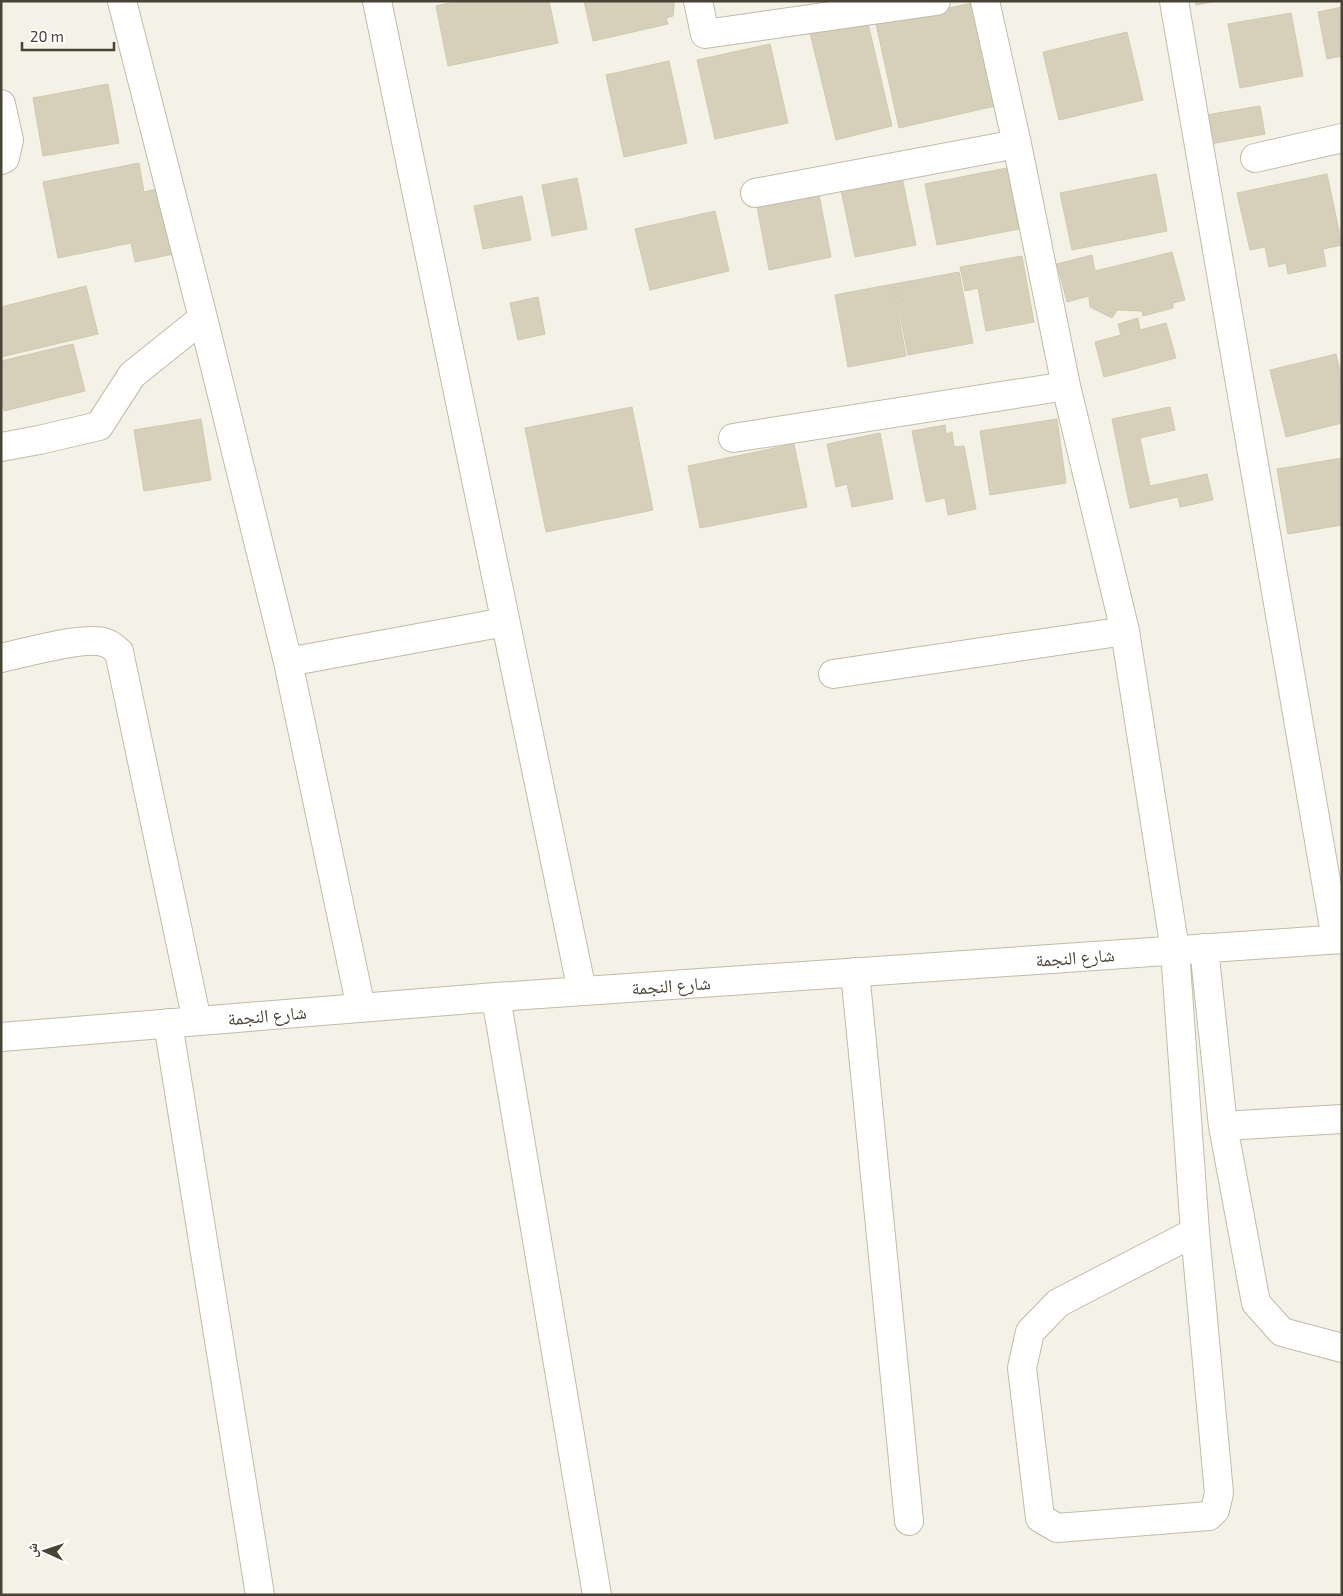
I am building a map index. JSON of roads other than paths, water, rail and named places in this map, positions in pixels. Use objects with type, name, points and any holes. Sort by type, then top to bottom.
[{"type":"street","points":[[122,1],[288,662],[361,1008]]},
{"type":"street","points":[[377,1],[582,991]]},
{"type":"street","points":[[698,1],[705,34],[936,1]]},
{"type":"street","points":[[985,1],[1017,144],[1066,386],[1125,631],[1175,950],[1195,1232],[1219,1493],[1215,1510],[1209,1516],[1057,1528],[1040,1518],[1022,1368],[1030,1332],[1058,1303],[1195,1232]]},
{"type":"street","points":[[1174,1],[1339,939]]},
{"type":"street","points":[[1,104],[9,140],[5,158],[1,160]]},
{"type":"street","points":[[1255,158],[1342,138]]},
{"type":"street","points":[[755,193],[1017,144]]},
{"type":"street","points":[[1,447],[99,426],[132,375],[203,318]]},
{"type":"street","points":[[733,438],[1066,386]]},
{"type":"street","points":[[288,662],[506,622]]},
{"type":"street","points":[[833,674],[1125,631]]},
{"type":"street","points":[[1,658],[96,640],[108,643],[119,652],[197,1021]]},
{"type":"street","name":"شارع النجمة","points":[[1,1037],[496,997],[1339,939]]},
{"type":"street","points":[[1204,948],[1223,1126],[1256,1303],[1282,1332],[1342,1348]]},
{"type":"street","points":[[855,972],[910,1521]]},
{"type":"street","points":[[496,997],[597,1595]]},
{"type":"street","points":[[168,1023],[260,1595]]},
{"type":"street","points":[[1223,1126],[1342,1119]]}]
